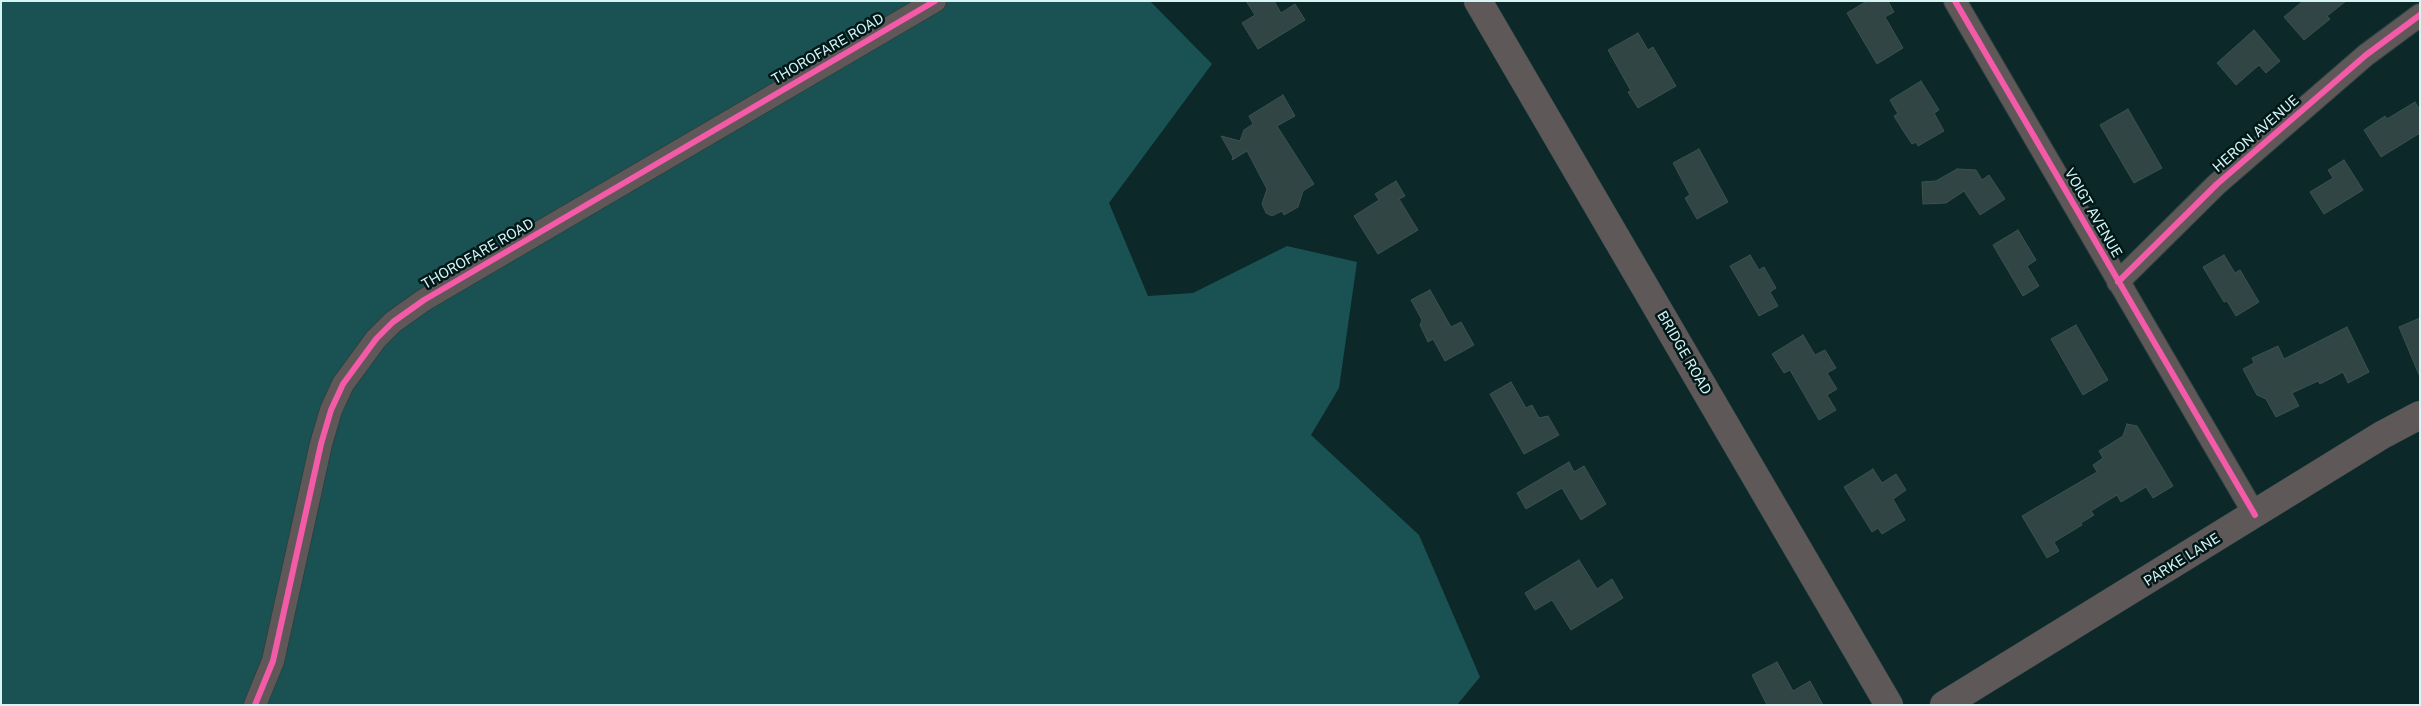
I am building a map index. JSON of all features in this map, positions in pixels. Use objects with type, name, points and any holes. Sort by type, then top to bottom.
[{"type":"main road","name":"BRIDGE ROAD","points":[[1478,1],[1889,705]]},
{"type":"main road","name":"PARKE LANE","points":[[1944,705],[2382,435],[2420,415]]},
{"type":"street","name":"THOROFARE ROAD","points":[[255,705],[273,661],[321,444],[331,410],[343,384],[376,339],[393,322],[424,300],[935,1]]},
{"type":"street","name":"VOIGT AVENUE","points":[[1955,1],[2255,515]]},
{"type":"street","name":"HERON AVENUE","points":[[2118,282],[2217,184],[2366,56],[2420,15]]},
{"type":"shaded area","points":[[1,1],[1150,1],[1212,64],[1109,203],[1148,296],[1193,293],[1287,246],[1357,262],[1339,388],[1311,435],[1419,535],[1480,677],[1457,705],[1,705]]},
{"type":"building","points":[[1246,1],[1274,1],[1281,13],[1295,4],[1305,20],[1258,49],[1242,23],[1255,15]]},
{"type":"building","points":[[1867,1],[1888,1],[1894,12],[1885,17],[1903,48],[1877,64],[1847,13]]},
{"type":"building","points":[[2303,1],[2346,1],[2327,16],[2330,19],[2304,40],[2284,17]]},
{"type":"building","points":[[2254,30],[2280,61],[2266,73],[2259,65],[2236,85],[2217,63]]},
{"type":"building","points":[[1638,33],[1648,50],[1653,47],[1676,86],[1638,108],[1628,92],[1631,91],[1608,50]]},
{"type":"building","points":[[1921,81],[1939,110],[1934,113],[1944,131],[1918,146],[1916,142],[1912,144],[1894,116],[1898,114],[1890,100]]},
{"type":"building","points":[[1283,95],[1295,116],[1277,126],[1314,184],[1303,191],[1298,207],[1284,215],[1282,211],[1272,216],[1266,213],[1262,204],[1267,189],[1247,151],[1232,160],[1233,157],[1221,136],[1240,141],[1244,130],[1253,124],[1249,116]]},
{"type":"building","points":[[2415,102],[2420,110],[2420,133],[2381,157],[2364,130],[2385,116],[2387,119]]},
{"type":"building","points":[[2128,109],[2162,168],[2134,183],[2100,125]]},
{"type":"building","points":[[1699,149],[1728,202],[1697,219],[1685,198],[1690,195],[1673,163]]},
{"type":"building","points":[[2344,160],[2363,190],[2324,214],[2310,192],[2333,178],[2328,170]]},
{"type":"building","points":[[1957,169],[1976,170],[1982,180],[1989,175],[2005,199],[1980,215],[1964,191],[1946,203],[1923,204],[1922,182],[1936,181]]},
{"type":"building","points":[[1396,181],[1405,196],[1399,199],[1418,230],[1378,254],[1354,216],[1379,200],[1375,194]]},
{"type":"building","points":[[2018,230],[2036,260],[2027,266],[2039,286],[2023,296],[1993,245]]},
{"type":"building","points":[[1750,255],[1759,270],[1764,267],[1776,288],[1770,292],[1778,306],[1759,316],[1730,266]]},
{"type":"building","points":[[2224,255],[2235,273],[2240,270],[2259,302],[2236,316],[2227,301],[2224,302],[2203,267]]},
{"type":"building","points":[[1430,290],[1451,327],[1461,322],[1474,345],[1445,361],[1433,339],[1428,342],[1420,325],[1422,320],[1411,300]]},
{"type":"building","points":[[2420,318],[2420,377],[2399,327]]},
{"type":"building","points":[[2076,325],[2108,380],[2083,395],[2051,339]]},
{"type":"building","points":[[2347,327],[2369,372],[2348,383],[2343,372],[2320,384],[2318,381],[2292,393],[2299,406],[2276,417],[2266,399],[2257,395],[2243,369],[2254,363],[2252,358],[2278,346],[2284,359]]},
{"type":"building","points":[[1803,335],[1815,355],[1825,350],[1836,368],[1827,373],[1837,389],[1827,395],[1836,410],[1819,420],[1790,370],[1784,373],[1772,354]]},
{"type":"building","points":[[1511,382],[1526,408],[1532,405],[1539,418],[1548,416],[1559,435],[1524,454],[1490,394]]},
{"type":"building","points":[[2127,424],[2137,426],[2173,486],[2153,498],[2146,487],[2121,502],[2117,495],[2091,511],[2094,515],[2081,523],[2082,525],[2054,542],[2059,551],[2047,558],[2022,516],[2097,472],[2093,465],[2103,458],[2099,451],[2123,436]]},
{"type":"building","points":[[1569,462],[1574,472],[1584,466],[1606,504],[1581,520],[1562,488],[1526,509],[1517,493]]},
{"type":"building","points":[[1873,469],[1882,483],[1896,474],[1906,490],[1893,499],[1905,520],[1882,534],[1878,528],[1872,532],[1844,487]]},
{"type":"building","points":[[1579,560],[1597,589],[1612,579],[1623,598],[1571,630],[1552,600],[1535,610],[1525,593]]},
{"type":"building","points":[[1777,662],[1793,691],[1810,681],[1823,705],[1767,705],[1752,675]]},
{"type":"cycle path","points":[[255,705],[273,661],[321,444],[331,410],[343,384],[376,339],[393,322],[424,300],[935,1]]},
{"type":"cycle path","points":[[1955,1],[2255,515]]},
{"type":"cycle path","points":[[2118,282],[2217,184],[2366,55],[2420,15]]}]
